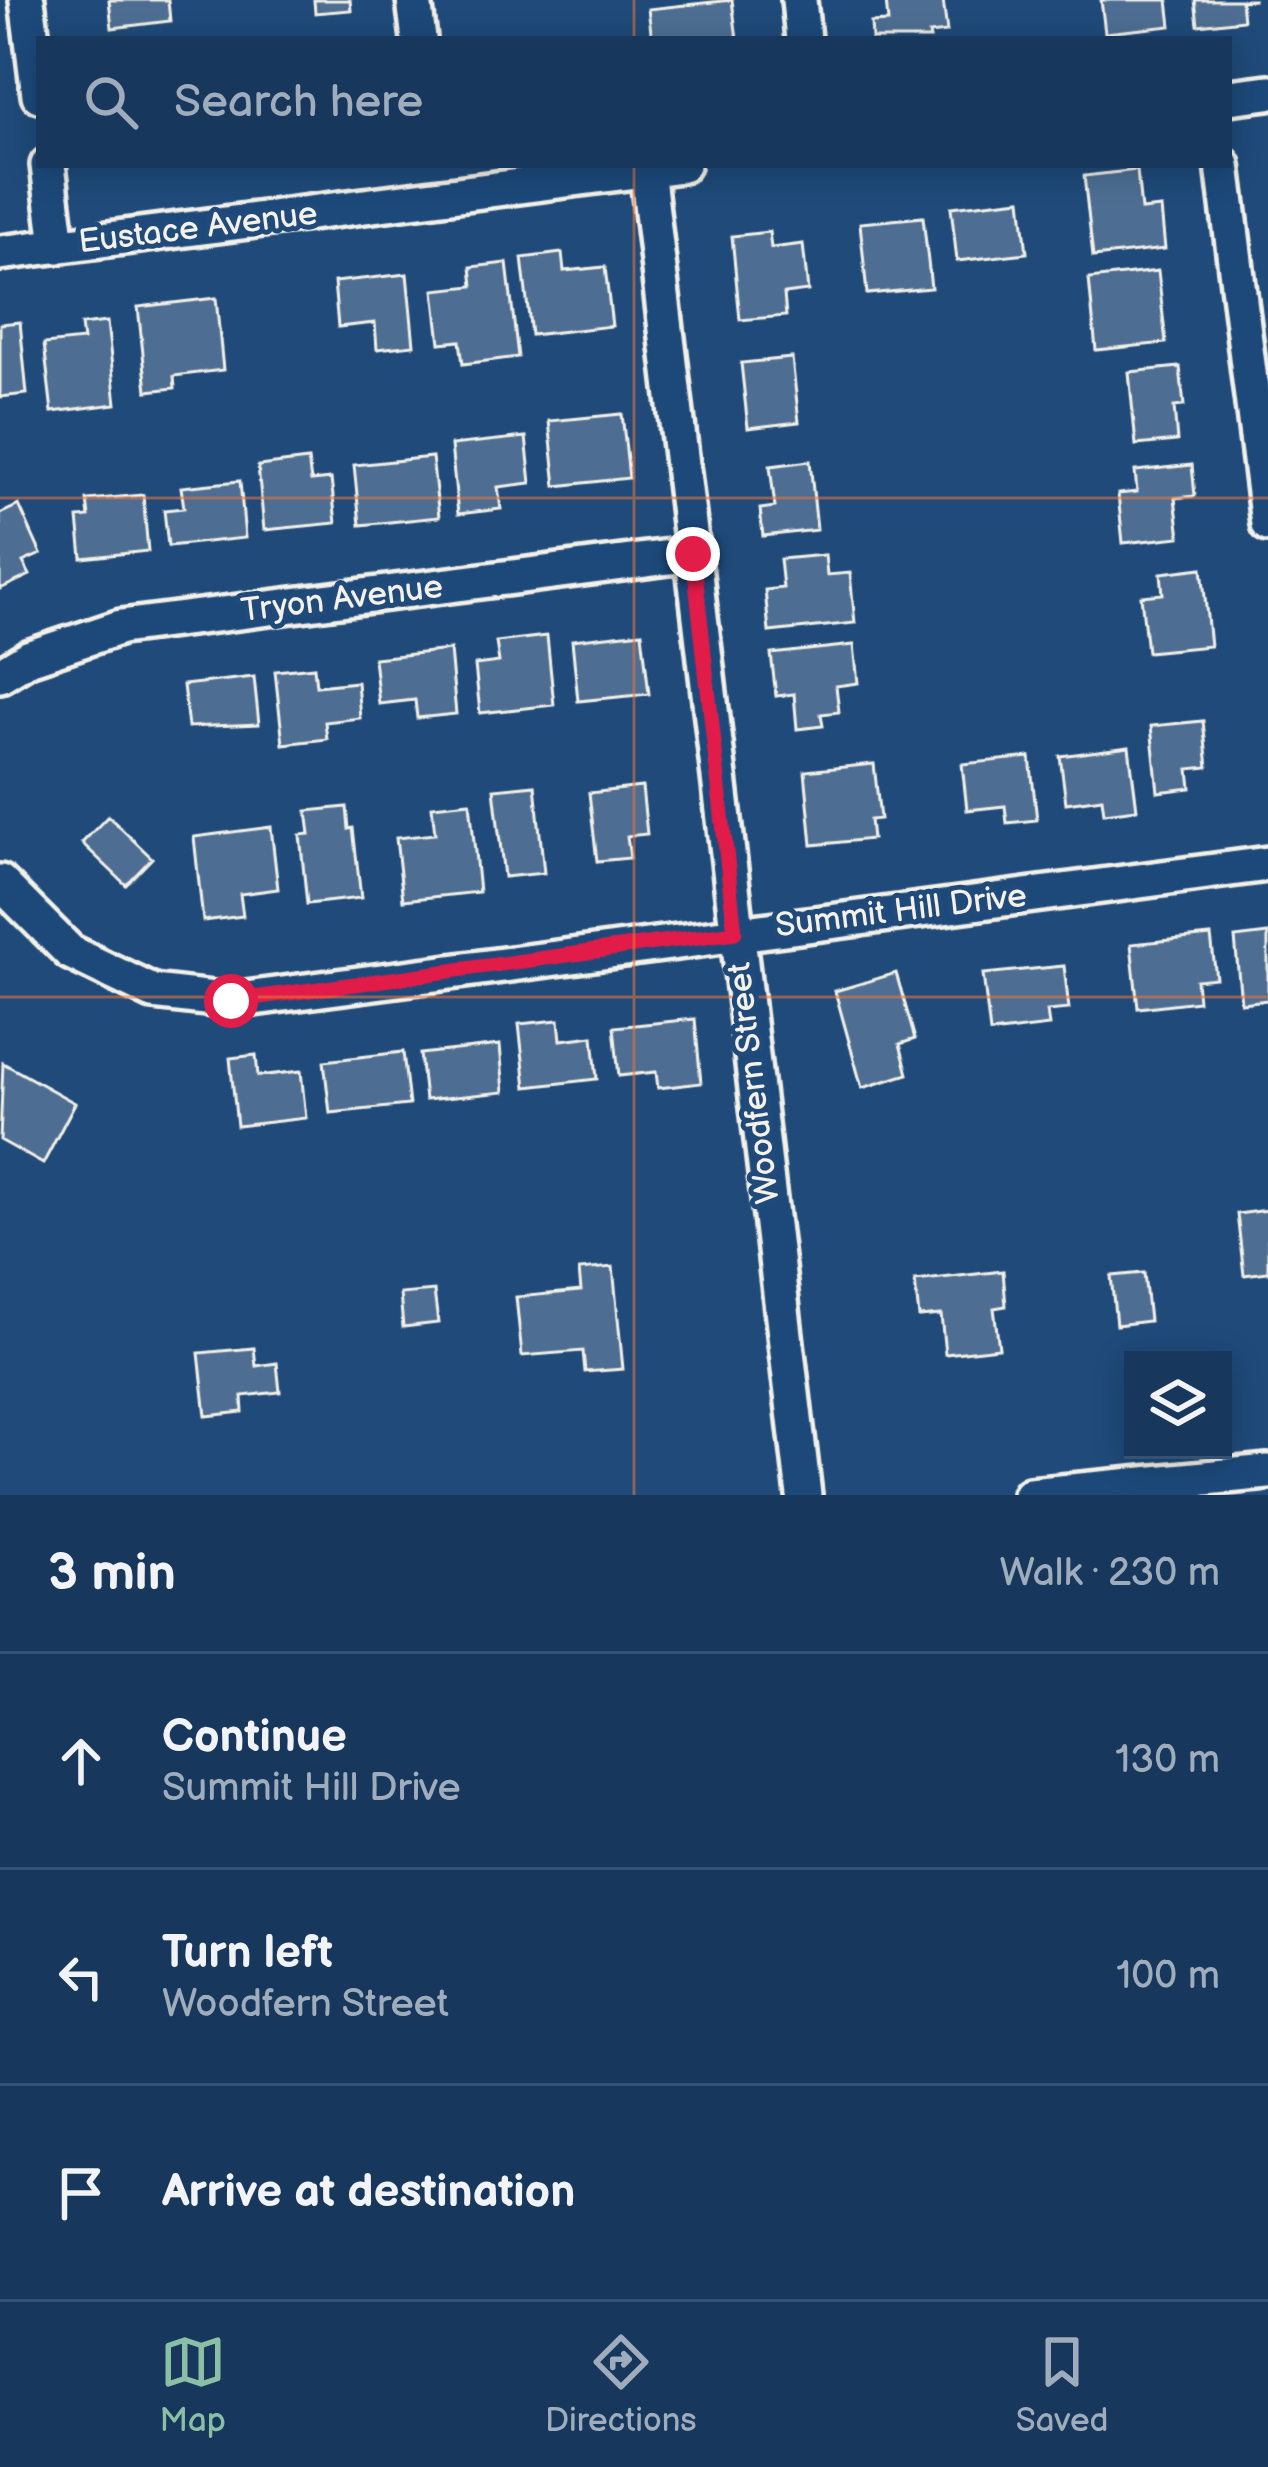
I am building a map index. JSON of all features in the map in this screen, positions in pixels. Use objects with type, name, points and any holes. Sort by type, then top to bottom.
[{"type":"street","points":[[27,0],[36,71]]},
{"type":"street","points":[[415,0],[419,36]]},
{"type":"street","points":[[799,0],[803,36]]},
{"type":"street","points":[[1232,97],[1268,92]]},
{"type":"street","points":[[48,168],[58,246]]},
{"type":"street","name":"Eustace Avenue","points":[[0,253],[436,182],[661,168]]},
{"type":"street","points":[[1223,168],[1268,524]]},
{"type":"street","name":"Woodfern Street","points":[[647,170],[804,1495]]},
{"type":"street","name":"Tryon Avenue","points":[[0,675],[28,658],[121,627],[693,554]]},
{"type":"street","name":"Summit Hill Drive","points":[[0,882],[70,952],[153,992],[231,1001],[1268,864]]},
{"type":"street","points":[[1030,1495],[1268,1472]]},
{"type":"building","points":[[109,0],[168,0],[170,21],[112,28]]},
{"type":"building","points":[[314,0],[350,0],[351,10],[315,13]]},
{"type":"building","points":[[732,0],[737,36],[652,36],[648,9]]},
{"type":"building","points":[[886,0],[943,0],[947,32],[872,36],[871,23],[888,22]]},
{"type":"building","points":[[1101,0],[1168,0],[1171,26],[1105,33]]},
{"type":"building","points":[[1195,0],[1255,0],[1241,1],[1243,20],[1198,25]]},
{"type":"building","points":[[1137,170],[1141,210],[1161,208],[1165,249],[1093,257],[1084,176]]},
{"type":"building","points":[[1021,199],[1027,253],[957,261],[951,207]]},
{"type":"building","points":[[923,217],[931,288],[867,294],[860,223]]},
{"type":"building","points":[[769,232],[771,248],[803,244],[808,291],[784,294],[786,316],[740,320],[732,236]]},
{"type":"building","points":[[562,253],[564,271],[605,267],[612,326],[531,335],[522,258]]},
{"type":"building","points":[[507,263],[518,357],[463,364],[460,341],[440,343],[434,290],[473,286],[471,267]]},
{"type":"building","points":[[1158,271],[1166,343],[1096,350],[1089,279]]},
{"type":"building","points":[[407,274],[414,345],[377,349],[375,323],[338,327],[334,282]]},
{"type":"building","points":[[216,298],[223,370],[174,376],[175,388],[147,391],[138,307]]},
{"type":"building","points":[[20,322],[27,394],[0,397],[0,324]]},
{"type":"building","points":[[107,322],[116,404],[52,412],[44,344],[83,340],[81,325]]},
{"type":"building","points":[[792,358],[799,422],[748,428],[741,363]]},
{"type":"building","points":[[1180,367],[1184,406],[1174,407],[1177,441],[1136,445],[1129,372]]},
{"type":"building","points":[[622,414],[629,478],[556,486],[549,421]]},
{"type":"building","points":[[526,437],[531,483],[498,487],[501,509],[458,514],[451,445]]},
{"type":"building","points":[[432,457],[439,517],[360,525],[354,465]]},
{"type":"building","points":[[308,460],[311,481],[331,479],[336,523],[264,530],[258,466]]},
{"type":"building","points":[[810,461],[817,530],[763,536],[760,509],[775,507],[770,466]]},
{"type":"building","points":[[1192,465],[1195,496],[1175,498],[1180,537],[1123,543],[1118,494],[1137,492],[1135,471]]},
{"type":"building","points":[[240,481],[245,538],[168,546],[164,510],[184,508],[181,487]]},
{"type":"building","points":[[143,495],[148,551],[82,558],[78,518],[89,517],[87,500]]},
{"type":"building","points":[[19,505],[41,554],[23,562],[30,575],[0,589],[0,514]]},
{"type":"building","points":[[825,555],[827,575],[850,573],[855,623],[769,632],[765,590],[783,588],[780,559]]},
{"type":"building","points":[[1202,568],[1210,646],[1147,652],[1141,596],[1163,594],[1161,573]]},
{"type":"building","points":[[642,632],[649,694],[578,701],[572,640]]},
{"type":"building","points":[[547,636],[554,705],[480,713],[475,665],[499,662],[496,642]]},
{"type":"building","points":[[854,645],[858,683],[836,686],[839,712],[821,714],[823,726],[797,729],[794,694],[776,696],[771,654]]},
{"type":"building","points":[[450,650],[456,714],[417,718],[415,700],[379,704],[374,658]]},
{"type":"building","points":[[314,667],[316,686],[357,682],[360,718],[325,722],[327,739],[283,744],[275,671]]},
{"type":"building","points":[[254,677],[259,724],[188,727],[183,685]]},
{"type":"building","points":[[1203,721],[1208,767],[1189,769],[1191,788],[1158,792],[1151,726]]},
{"type":"building","points":[[1129,747],[1137,809],[1104,813],[1102,798],[1066,803],[1060,756]]},
{"type":"building","points":[[1030,757],[1037,820],[1007,823],[1005,806],[967,810],[962,764]]},
{"type":"building","points":[[874,764],[880,819],[870,820],[872,839],[812,845],[805,771]]},
{"type":"building","points":[[535,785],[544,873],[504,877],[494,789]]},
{"type":"building","points":[[642,787],[647,834],[627,836],[630,858],[597,861],[589,793]]},
{"type":"building","points":[[470,802],[479,892],[403,900],[396,838],[435,834],[432,806]]},
{"type":"building","points":[[347,807],[361,898],[307,904],[300,835],[310,834],[307,811]]},
{"type":"building","points":[[108,816],[152,858],[126,885],[82,843]]},
{"type":"building","points":[[271,827],[278,889],[240,894],[243,916],[203,921],[194,837]]},
{"type":"building","points":[[1268,934],[1268,1000],[1241,1003],[1235,938]]},
{"type":"building","points":[[1211,936],[1216,978],[1196,980],[1198,1001],[1138,1008],[1131,944]]},
{"type":"building","points":[[1064,966],[1069,1009],[1047,1011],[1049,1026],[990,1033],[983,974]]},
{"type":"building","points":[[896,973],[915,1039],[900,1044],[908,1074],[862,1088],[835,991]]},
{"type":"building","points":[[695,1019],[701,1083],[658,1088],[656,1072],[619,1076],[614,1027]]},
{"type":"building","points":[[559,1020],[561,1040],[593,1036],[597,1079],[526,1087],[519,1024]]},
{"type":"building","points":[[500,1045],[504,1092],[425,1100],[420,1054]]},
{"type":"building","points":[[403,1052],[409,1105],[330,1113],[324,1061]]},
{"type":"building","points":[[256,1055],[258,1076],[301,1071],[306,1118],[237,1126],[230,1058]]},
{"type":"building","points":[[3,1063],[75,1103],[43,1164],[0,1140]]},
{"type":"building","points":[[1268,1210],[1268,1272],[1244,1275],[1237,1214]]},
{"type":"building","points":[[613,1267],[623,1369],[585,1372],[583,1351],[522,1356],[516,1297],[581,1291],[579,1270]]},
{"type":"building","points":[[1003,1271],[1006,1306],[994,1308],[999,1348],[945,1354],[941,1315],[919,1317],[915,1281]]},
{"type":"building","points":[[1144,1273],[1149,1321],[1116,1325],[1111,1276]]},
{"type":"building","points":[[434,1291],[438,1323],[403,1327],[400,1294]]},
{"type":"building","points":[[254,1348],[256,1366],[277,1363],[280,1392],[242,1396],[243,1412],[206,1416],[199,1353]]},
{"type":"route","points":[[231,1001],[735,932],[693,554]]}]
